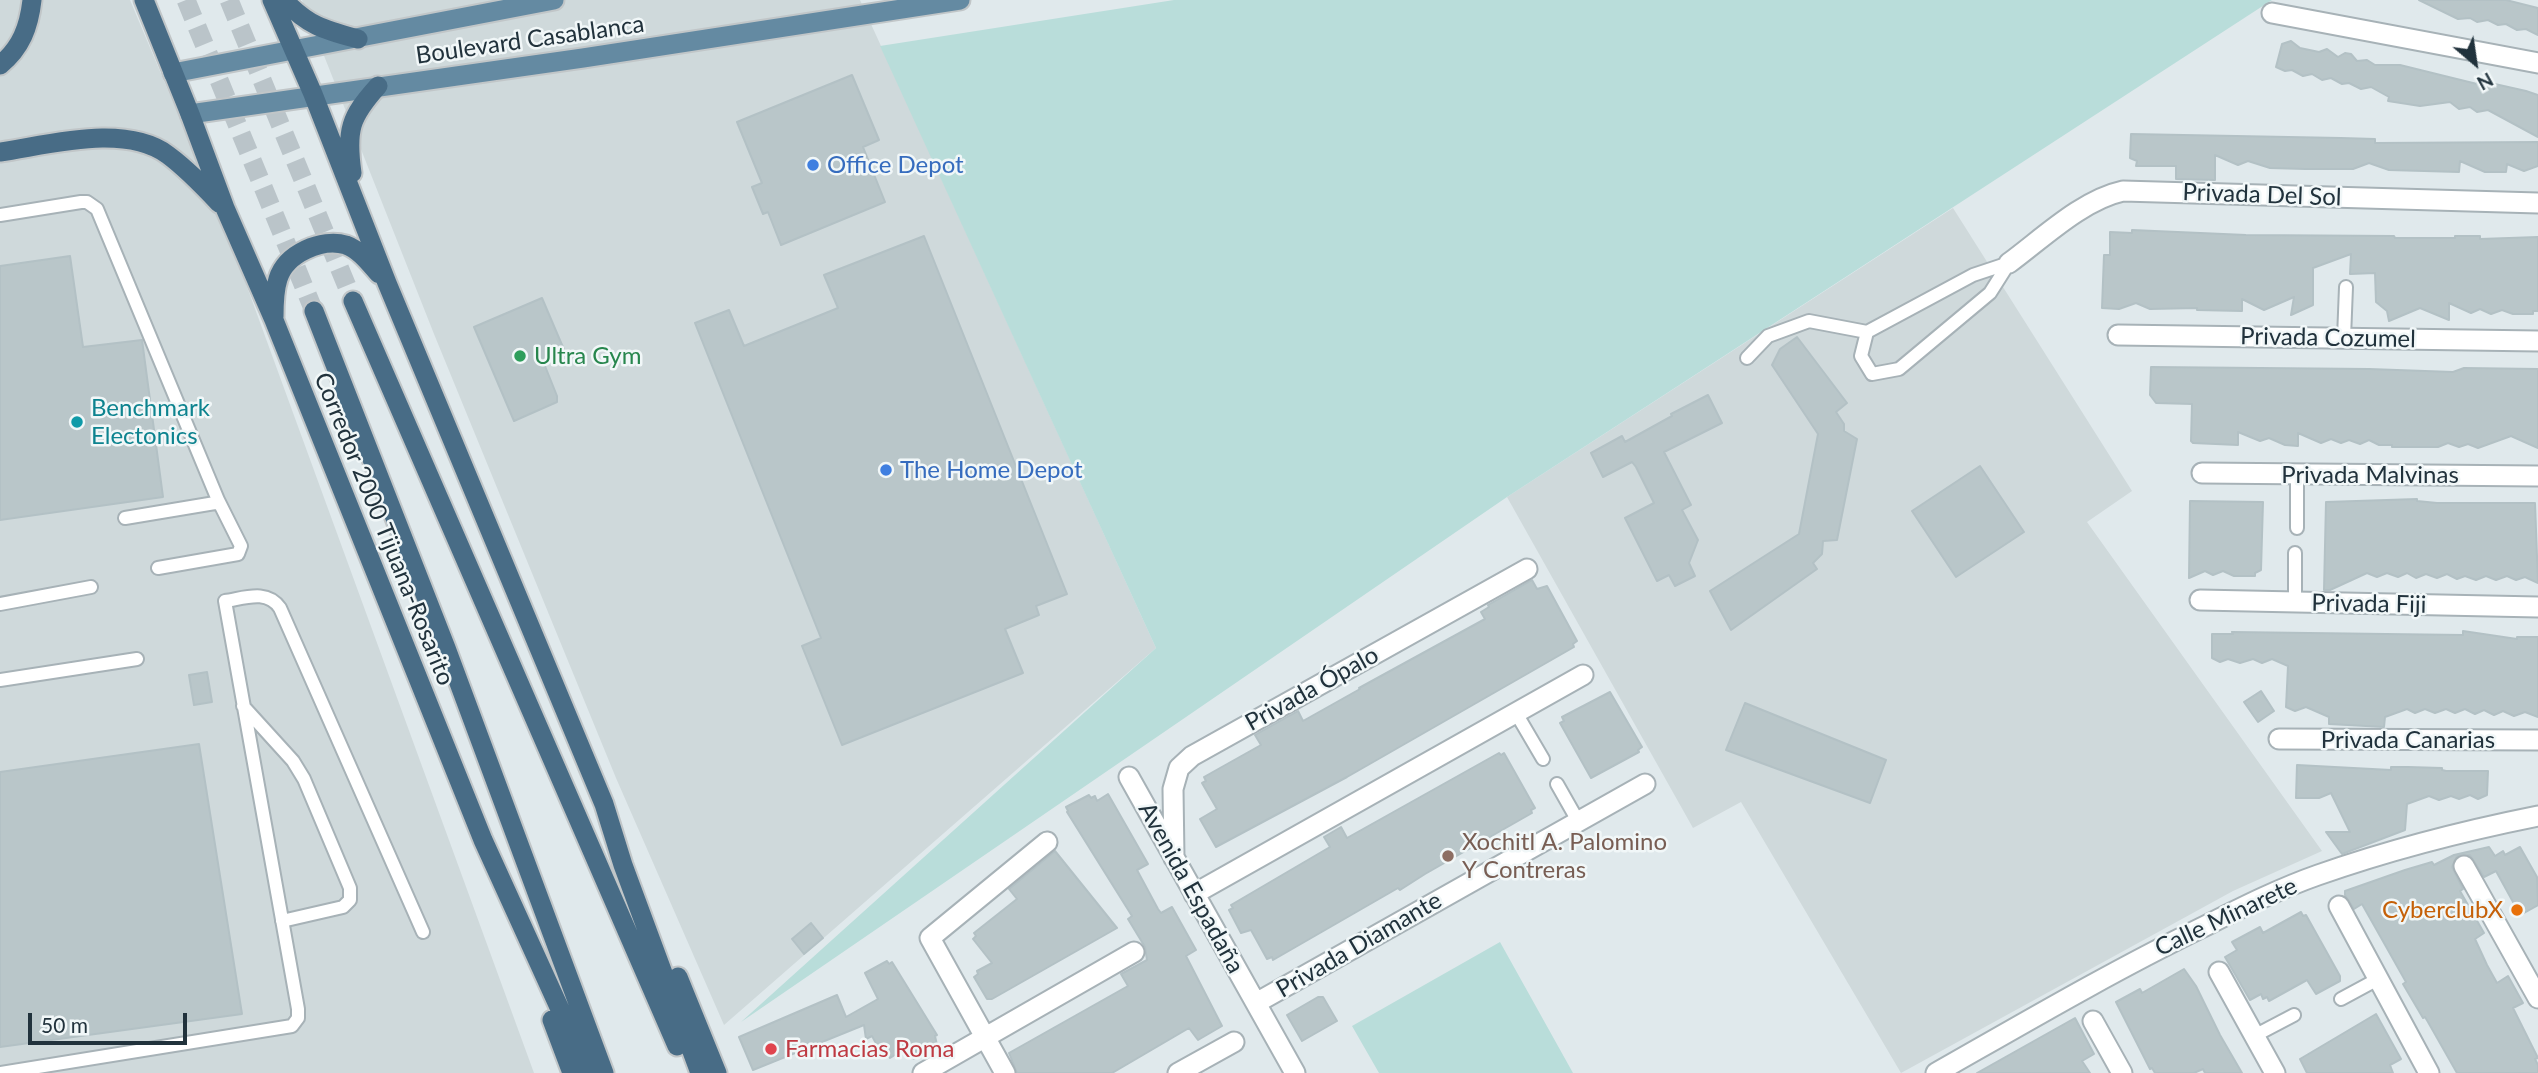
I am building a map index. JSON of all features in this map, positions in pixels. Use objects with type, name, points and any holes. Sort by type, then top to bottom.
[{"type":"highway","points":[[0,65],[15,52],[30,19],[32,0]]},
{"type":"highway","name":"Corredor 2000 Tijuana-Rosarito","points":[[144,0],[225,208],[274,320],[483,840],[589,1073]]},
{"type":"highway","points":[[272,0],[313,94],[387,283],[717,1073]]},
{"type":"highway","points":[[285,0],[302,18],[323,30],[358,38]]},
{"type":"highway","points":[[356,205],[348,147],[352,124],[360,106],[378,86]]},
{"type":"highway","points":[[0,152],[107,138],[139,141],[166,153],[225,208]]},
{"type":"highway","points":[[274,320],[279,276],[289,261],[308,248],[323,244],[347,245],[363,256],[387,283]]},
{"type":"highway","points":[[353,301],[689,1073]]},
{"type":"highway","points":[[314,311],[446,648],[604,1073]]},
{"type":"highway","points":[[604,804],[623,865],[699,1073]]},
{"type":"highway","points":[[483,840],[572,1073]]},
{"type":"main road","name":"Boulevard Casablanca","points":[[173,73],[554,0]]},
{"type":"main road","name":"Boulevard Casablanca","points":[[190,114],[313,94],[583,58],[960,0]]},
{"type":"street","points":[[2272,13],[2538,63]]},
{"type":"street","name":"Privada Del Sol","points":[[2009,263],[2088,205],[2106,194],[2123,191],[2538,203]]},
{"type":"street","name":"Privada Cozumel","points":[[2118,335],[2538,341]]},
{"type":"street","name":"Privada Malvinas","points":[[2202,473],[2538,476]]},
{"type":"street","name":"Privada Ópalo","points":[[1174,858],[1173,789],[1179,768],[1192,757],[1527,569]]},
{"type":"street","name":"Privada Fiji","points":[[2200,600],[2538,607]]},
{"type":"street","points":[[1195,894],[1583,675]]},
{"type":"street","name":"Privada Canarias","points":[[2279,739],[2538,740]]},
{"type":"street","name":"Avenida Espadaña","points":[[1129,777],[1295,1073]]},
{"type":"street","name":"Privada Diamante","points":[[1256,1003],[1645,784]]},
{"type":"street","name":"Calle Minarete","points":[[1936,1073],[2141,957],[2245,906],[2316,876],[2407,847],[2538,816]]},
{"type":"street","points":[[1005,1073],[930,938],[1047,842]]},
{"type":"street","points":[[2464,866],[2538,998]]},
{"type":"street","points":[[2339,906],[2429,1073]]},
{"type":"street","points":[[923,1073],[1134,952]]},
{"type":"street","points":[[2219,972],[2275,1073]]},
{"type":"street","points":[[2092,1021],[2122,1073]]},
{"type":"street","points":[[1178,1073],[1234,1042]]},
{"type":"lane","points":[[0,215],[81,202],[88,202],[97,209],[218,500],[241,546],[238,554],[158,568]]},
{"type":"lane","points":[[1747,358],[1768,336],[1809,321],[1867,332],[1973,275],[2009,263]]},
{"type":"lane","points":[[1867,332],[1861,356],[1872,374],[1899,369],[1990,293],[2009,263]]},
{"type":"lane","points":[[2344,338],[2346,287]]},
{"type":"lane","points":[[2297,474],[2297,528]]},
{"type":"lane","points":[[125,518],[215,503],[218,500]]},
{"type":"lane","points":[[2295,553],[2295,602]]},
{"type":"lane","points":[[0,604],[91,587]]},
{"type":"lane","points":[[1,1073],[292,1026],[298,1018],[225,601],[265,595],[274,599],[280,608],[423,932]]},
{"type":"lane","points":[[0,680],[137,659]]},
{"type":"lane","points":[[243,706],[283,746],[304,779],[350,888],[350,900],[343,907],[282,920]]},
{"type":"lane","points":[[1516,713],[1542,759]]},
{"type":"lane","points":[[1557,783],[1578,821]]},
{"type":"lane","points":[[2341,999],[2378,979]]},
{"type":"lane","points":[[2254,1036],[2294,1015]]},
{"type":"shaded area","points":[[0,0],[130,0],[223,221],[534,1073],[0,1073]]},
{"type":"shaded area","points":[[302,0],[860,0],[1156,648],[724,1025],[616,778],[434,334]]},
{"type":"shaded area","points":[[1953,208],[2132,491],[2087,522],[2322,851],[2233,891],[1901,1073],[1741,802],[1693,828],[1507,497]]},
{"type":"green space","points":[[1174,0],[2272,0],[1507,497],[741,1022],[1156,648],[880,46]]},
{"type":"green space","points":[[1500,942],[1573,1073],[1379,1073],[1352,1026]]},
{"type":"building","points":[[2419,0],[2506,0],[2538,8],[2538,35],[2526,29],[2517,30],[2488,20],[2477,22],[2470,18],[2458,19]]},
{"type":"building","points":[[2291,41],[2300,48],[2319,52],[2327,49],[2338,57],[2345,53],[2351,54],[2357,61],[2367,60],[2375,65],[2400,65],[2477,84],[2477,80],[2538,95],[2538,137],[2488,110],[2477,112],[2470,107],[2459,109],[2450,102],[2420,106],[2388,101],[2389,97],[2371,87],[2361,89],[2331,78],[2322,80],[2312,74],[2303,76],[2292,70],[2285,71],[2276,67],[2282,44]]},
{"type":"building","name":"Office Depot","points":[[852,75],[879,140],[863,147],[885,202],[781,245],[768,212],[763,214],[752,187],[762,183],[737,122]]},
{"type":"building","points":[[2131,134],[2375,139],[2375,143],[2538,142],[2538,166],[2524,171],[2507,164],[2506,172],[2485,172],[2460,161],[2459,172],[2389,170],[2369,163],[2353,169],[2270,168],[2248,161],[2238,165],[2215,155],[2215,180],[2176,179],[2176,166],[2136,166],[2137,161],[2130,158]]},
{"type":"building","points":[[2132,230],[2395,238],[2538,237],[2538,311],[2533,311],[2533,314],[2513,314],[2502,310],[2491,314],[2480,309],[2471,313],[2449,303],[2449,320],[2420,308],[2389,321],[2387,311],[2376,302],[2375,273],[2350,274],[2351,254],[2313,268],[2313,305],[2291,315],[2294,297],[2264,310],[2242,299],[2242,311],[2150,309],[2136,303],[2119,309],[2102,308],[2104,255],[2110,255],[2110,232],[2132,233]]},
{"type":"building","name":"The Home Depot","points":[[924,236],[1067,594],[1036,606],[1039,615],[1005,629],[1023,673],[842,745],[802,646],[821,638],[695,323],[729,310],[744,346],[838,308],[824,275]]},
{"type":"building","name":"Benchmark Electonics","points":[[70,256],[83,347],[142,340],[163,497],[0,520],[0,266]]},
{"type":"building","name":"Ultra Gym","points":[[542,298],[565,352],[543,361],[557,402],[514,421],[474,327]]},
{"type":"building","points":[[1797,337],[1847,403],[1836,412],[1844,424],[1844,431],[1857,439],[1837,540],[1823,541],[1822,554],[1813,563],[1817,569],[1731,630],[1710,591],[1799,534],[1818,434],[1772,365],[1780,349]]},
{"type":"building","points":[[2151,367],[2453,372],[2464,368],[2538,369],[2538,448],[2511,436],[2478,448],[2468,444],[2459,447],[2448,443],[2438,447],[2392,447],[2369,440],[2360,444],[2349,440],[2341,443],[2331,439],[2321,443],[2298,433],[2298,446],[2285,445],[2269,438],[2260,441],[2238,432],[2238,445],[2193,443],[2192,404],[2156,403],[2150,395]]},
{"type":"building","points":[[1708,395],[1722,423],[1664,452],[1691,505],[1682,510],[1698,540],[1689,563],[1695,576],[1675,586],[1669,575],[1657,581],[1625,518],[1654,503],[1636,467],[1632,462],[1603,477],[1591,453],[1622,436],[1625,442]]},
{"type":"building","points":[[1980,466],[2024,532],[1956,577],[1912,511]]},
{"type":"building","points":[[2417,499],[2437,503],[2535,503],[2538,583],[2525,577],[2516,580],[2507,576],[2496,580],[2486,576],[2476,580],[2465,576],[2457,579],[2447,574],[2437,578],[2426,574],[2416,578],[2407,573],[2398,577],[2387,573],[2377,577],[2367,573],[2330,590],[2324,590],[2326,502]]},
{"type":"building","points":[[2190,501],[2263,502],[2261,570],[2255,573],[2255,576],[2234,576],[2223,571],[2213,575],[2205,571],[2189,578]]},
{"type":"building","points":[[1532,580],[1537,589],[1547,586],[1577,641],[1573,644],[1574,647],[1347,777],[1216,847],[1200,819],[1217,809],[1202,783],[1206,781],[1204,777],[1261,745],[1255,735],[1298,711],[1303,721],[1485,619],[1481,612],[1489,607],[1488,605]]},
{"type":"building","points":[[2463,631],[2517,639],[2538,637],[2538,717],[2525,712],[2514,716],[2503,711],[2494,715],[2484,710],[2475,714],[2465,709],[2455,713],[2446,709],[2435,713],[2425,709],[2415,713],[2407,709],[2385,717],[2384,727],[2329,724],[2329,717],[2306,707],[2295,711],[2286,707],[2288,666],[2272,659],[2262,663],[2253,659],[2240,663],[2228,659],[2220,662],[2212,658],[2212,634],[2463,635]]},
{"type":"building","points":[[207,672],[212,702],[194,705],[189,675]]},
{"type":"building","points":[[2261,691],[2274,711],[2258,722],[2244,702]]},
{"type":"building","points":[[1610,692],[1642,747],[1639,752],[1591,778],[1560,723],[1564,721],[1562,717]]},
{"type":"building","points":[[1745,703],[1886,760],[1870,803],[1726,750]]},
{"type":"building","points":[[199,744],[242,1014],[0,1047],[0,772]]},
{"type":"building","points":[[1499,753],[1504,753],[1535,808],[1531,810],[1532,813],[1273,960],[1272,957],[1267,959],[1251,930],[1241,933],[1229,910],[1233,908],[1231,905],[1330,847],[1324,837],[1341,827],[1347,838]]},
{"type":"building","points":[[2297,765],[2488,771],[2487,795],[2478,799],[2470,795],[2459,799],[2451,796],[2439,800],[2429,796],[2407,804],[2405,830],[2342,854],[2326,832],[2350,832],[2331,793],[2319,798],[2296,798]]},
{"type":"building","points":[[1108,794],[1148,864],[1137,870],[1158,909],[1161,913],[1172,907],[1196,950],[1186,956],[1222,1026],[1198,1040],[1189,1028],[1112,1073],[1017,1073],[1009,1053],[1128,986],[1121,974],[1147,960],[1145,947],[1128,919],[1132,916],[1067,812],[1066,807],[1089,795],[1091,798],[1095,796],[1097,801]]},
{"type":"building","points":[[2489,847],[2495,856],[2503,851],[2505,855],[2520,847],[2537,877],[2538,905],[2524,913],[2522,909],[2518,911],[2496,871],[2484,877],[2470,855],[2457,856],[2452,867],[2463,889],[2460,891],[2484,933],[2475,939],[2487,965],[2497,983],[2508,976],[2523,1003],[2513,1008],[2538,1058],[2535,1059],[2538,1073],[2457,1073],[2403,984],[2406,982],[2362,904],[2354,909],[2345,895],[2345,891],[2405,870],[2432,862],[2434,865],[2454,855]]},
{"type":"building","points":[[1055,851],[1117,928],[992,999],[987,999],[974,977],[978,974],[977,971],[992,963],[973,939],[976,936],[974,933],[1017,899],[1009,889]]},
{"type":"building","points":[[2301,912],[2303,916],[2306,915],[2340,976],[2340,981],[2316,994],[2307,980],[2269,1001],[2267,997],[2263,999],[2261,994],[2250,1000],[2225,957],[2237,950],[2232,942],[2260,927],[2263,933]]},
{"type":"building","points":[[811,923],[823,938],[804,954],[792,939]]},
{"type":"building","points":[[887,961],[889,964],[892,962],[937,1035],[937,1045],[914,1059],[903,1050],[890,1058],[884,1058],[872,1036],[866,1039],[864,1025],[753,1070],[739,1037],[837,995],[846,1017],[878,999],[865,973]]},
{"type":"building","points":[[2184,969],[2196,986],[2242,1073],[2205,1073],[2203,1069],[2194,1073],[2155,1073],[2150,1069],[2116,1002],[2140,989],[2142,993]]},
{"type":"building","points":[[1318,997],[1323,997],[1337,1021],[1302,1041],[1287,1015]]},
{"type":"building","points":[[2376,1014],[2401,1059],[2390,1065],[2393,1073],[2307,1073],[2300,1059]]},
{"type":"building","points":[[2075,1018],[2094,1054],[2082,1061],[2090,1073],[1977,1073]]},
{"type":"tunnel","points":[[186,0],[314,311]]},
{"type":"tunnel","points":[[229,0],[353,301]]},
{"type":"place","name":"Office Depot","points":[[813,165]]},
{"type":"place","name":"Ultra Gym","points":[[520,356]]},
{"type":"place","name":"Benchmark Electonics","points":[[77,422]]},
{"type":"place","name":"The Home Depot","points":[[886,470]]},
{"type":"place","name":"Xochitl A. Palomino Y Contreras","points":[[1448,856]]},
{"type":"place","name":"CyberclubX","points":[[2517,910]]},
{"type":"place","name":"Farmacias Roma","points":[[771,1049]]}]
